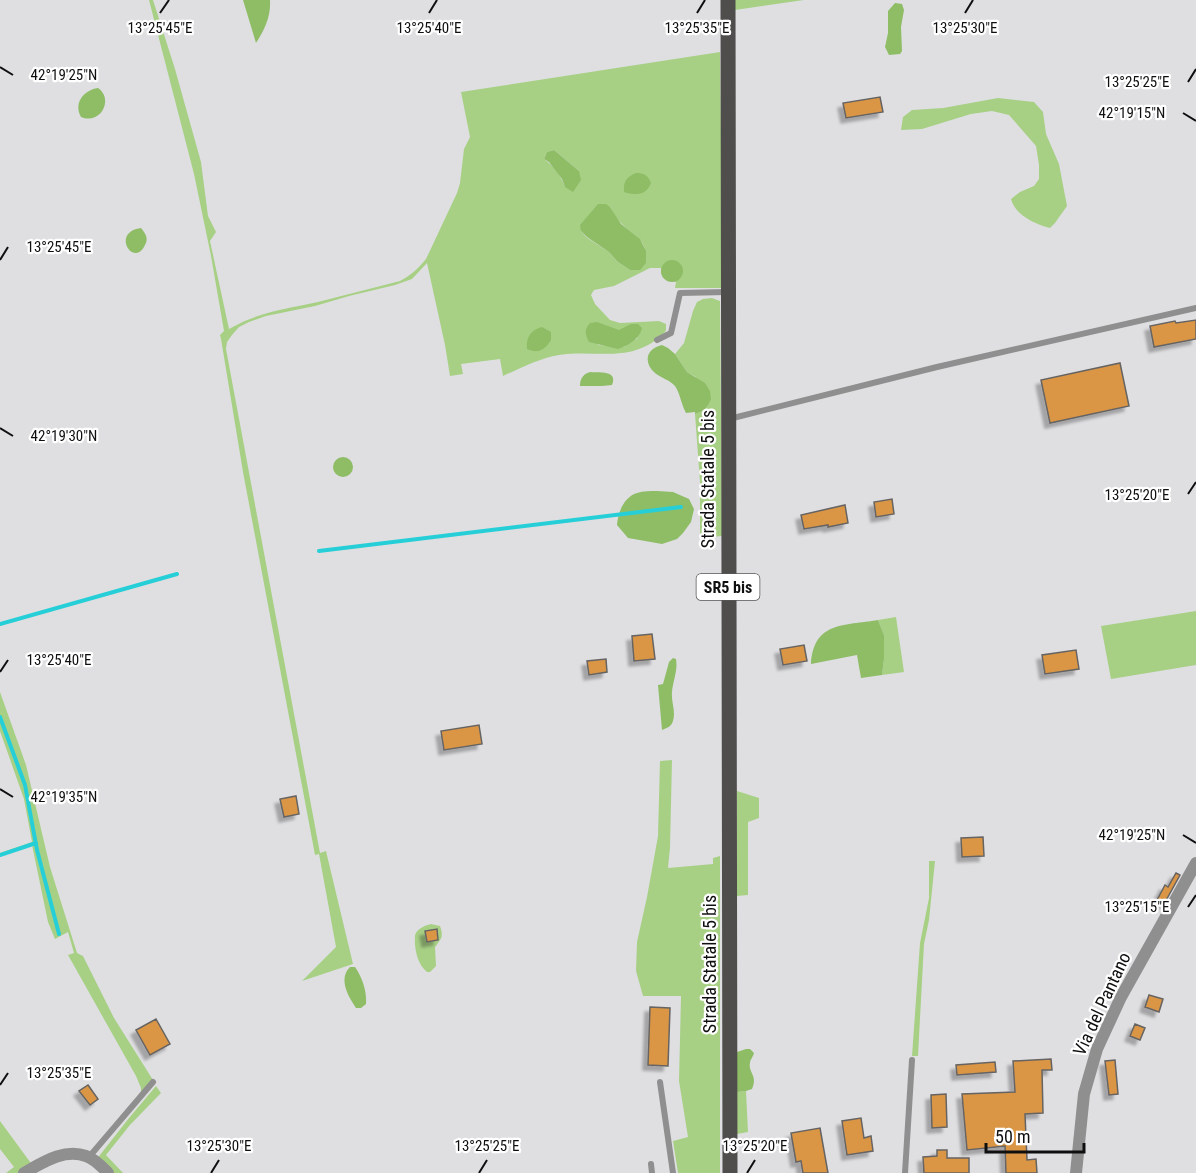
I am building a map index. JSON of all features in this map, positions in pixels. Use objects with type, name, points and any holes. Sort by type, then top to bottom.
[{"type":"main road","name":"Strada Statale 5 bis","points":[[728,0],[730,1173]]},
{"type":"street","name":"Via del Pantano","points":[[1076,1173],[1084,1094],[1096,1049],[1121,997],[1196,863]]},
{"type":"street","points":[[24,1173],[52,1158],[68,1153],[85,1155],[108,1173]]},
{"type":"lane","points":[[657,340],[671,333],[680,293],[728,292]]},
{"type":"lane","points":[[728,420],[937,367],[1196,308]]},
{"type":"lane","points":[[905,1173],[912,1060]]},
{"type":"lane","points":[[88,1157],[153,1082]]},
{"type":"lane","points":[[660,1082],[674,1173]]},
{"type":"lane","points":[[651,1164],[652,1173]]},
{"type":"green space","points":[[149,0],[153,0],[201,162],[208,216],[216,232],[210,241],[229,329],[272,312],[400,281],[420,266],[426,259],[460,183],[464,149],[470,137],[461,92],[720,52],[723,288],[675,288],[676,282],[663,278],[661,268],[650,268],[614,286],[594,290],[591,295],[595,304],[610,320],[620,323],[659,321],[666,324],[665,332],[653,342],[640,349],[614,354],[552,356],[503,376],[500,359],[461,364],[463,374],[450,376],[427,263],[412,279],[395,285],[249,322],[239,327],[227,342],[226,349],[320,853],[326,851],[353,964],[302,981],[336,947],[319,854],[315,855],[243,472],[220,335],[224,331],[194,174]],"holes":[[[554,150],[579,171],[565,187],[557,172],[544,159],[547,152]],[[610,207],[619,221],[640,239],[645,248],[646,263],[630,270],[609,252],[586,237],[581,231],[594,209]],[[609,327],[638,338],[624,347],[598,345]]]},
{"type":"green space","points":[[243,0],[270,0],[267,22],[256,43]]},
{"type":"green space","points":[[735,0],[804,0],[735,10]]},
{"type":"green space","points":[[895,3],[902,4],[904,10],[901,27],[902,51],[900,54],[889,55],[885,47],[888,33],[888,11]]},
{"type":"green space","points":[[98,88],[105,98],[103,110],[88,119],[81,117],[78,107],[81,98],[88,91]]},
{"type":"green space","points":[[998,98],[1034,102],[1043,112],[1046,134],[1059,164],[1067,206],[1050,228],[1032,221],[1013,205],[1011,199],[1034,186],[1039,179],[1039,165],[1036,146],[1009,115],[992,111],[971,114],[922,129],[901,130],[903,117],[912,110],[943,108]]},
{"type":"green space","points":[[554,150],[579,171],[581,180],[573,192],[565,187],[562,179],[544,159],[547,152]]},
{"type":"green space","points":[[636,173],[647,176],[651,183],[649,187],[640,194],[624,192],[626,180]]},
{"type":"green space","points":[[598,204],[606,204],[610,207],[621,224],[640,239],[646,251],[646,263],[640,270],[630,270],[581,231],[580,225]]},
{"type":"green space","points":[[141,228],[147,240],[140,251],[135,253],[127,247],[127,236],[132,231]]},
{"type":"green space","points":[[672,260],[680,263],[683,271],[680,279],[672,282],[664,279],[661,271],[664,263]]},
{"type":"green space","points":[[712,298],[720,301],[722,536],[700,538],[700,482],[695,414],[703,411],[696,377],[687,372],[675,354],[684,343],[697,302]]},
{"type":"green space","points":[[597,322],[619,330],[631,324],[638,324],[642,328],[636,339],[618,349],[589,342],[586,330],[590,323]]},
{"type":"green space","points":[[542,327],[551,332],[549,343],[544,349],[538,351],[527,349],[530,335],[534,330]]},
{"type":"green space","points":[[662,345],[675,354],[687,372],[705,383],[710,391],[711,399],[703,411],[695,414],[695,412],[686,413],[675,386],[651,369],[648,356],[652,350]]},
{"type":"green space","points":[[591,372],[610,375],[613,377],[612,385],[580,386],[583,376]]},
{"type":"green space","points":[[343,457],[350,460],[353,467],[350,474],[343,477],[336,474],[333,467],[336,460]]},
{"type":"green space","points":[[644,491],[673,492],[689,499],[694,509],[691,522],[677,539],[662,544],[628,538],[617,525],[622,506],[632,495]]},
{"type":"green space","points":[[1196,611],[1196,665],[1111,679],[1101,626]]},
{"type":"green space","points":[[896,617],[904,672],[882,675],[884,635],[878,620]]},
{"type":"green space","points":[[878,620],[884,635],[882,675],[861,678],[857,655],[811,664],[813,650],[825,633],[843,625]]},
{"type":"green space","points":[[673,658],[676,659],[672,692],[674,717],[670,726],[662,730],[658,685],[663,684],[669,662]]},
{"type":"green space","points":[[0,692],[26,765],[50,867],[77,953],[83,956],[114,1018],[153,1080],[141,1095],[136,1076],[68,955],[74,953],[68,932],[55,939],[48,922],[32,845],[0,855],[0,853],[32,842],[24,799],[0,731]]},
{"type":"green space","points":[[672,760],[668,868],[713,864],[713,858],[720,856],[720,1173],[678,1173],[673,1141],[688,1137],[679,1081],[681,996],[643,996],[636,971],[637,942],[658,836],[660,761]]},
{"type":"green space","points":[[737,791],[759,798],[759,818],[748,822],[748,895],[737,896]]},
{"type":"green space","points":[[929,861],[935,861],[929,920],[924,944],[918,1056],[912,1056],[920,943],[929,898]]},
{"type":"green space","points":[[431,924],[440,926],[442,935],[435,947],[436,966],[427,972],[417,955],[415,935],[420,929]]},
{"type":"green space","points":[[350,967],[355,967],[365,989],[366,1004],[361,1008],[356,1008],[346,988],[345,977]]},
{"type":"green space","points":[[746,1049],[754,1053],[750,1066],[754,1084],[752,1089],[737,1092],[737,1052]]},
{"type":"green space","points":[[156,1086],[161,1093],[130,1125],[106,1155],[123,1173],[110,1173],[96,1160]]},
{"type":"green space","points":[[746,1091],[748,1132],[737,1134],[737,1092]]},
{"type":"green space","points":[[0,1121],[33,1166],[22,1173],[6,1173],[14,1167],[0,1149]]},
{"type":"building","points":[[880,97],[883,112],[846,118],[843,103]]},
{"type":"building","points":[[1196,320],[1196,339],[1154,347],[1150,326]]},
{"type":"building","points":[[1120,363],[1129,406],[1050,423],[1041,380]]},
{"type":"building","points":[[892,499],[894,514],[876,517],[874,502]]},
{"type":"building","points":[[845,505],[848,523],[804,529],[801,515]]},
{"type":"building","points":[[652,634],[655,659],[634,661],[632,636]]},
{"type":"building","points":[[804,645],[807,661],[783,665],[780,649]]},
{"type":"building","points":[[1076,650],[1079,669],[1045,674],[1042,655]]},
{"type":"building","points":[[606,659],[607,672],[589,675],[587,661]]},
{"type":"building","points":[[479,725],[482,744],[444,750],[441,731]]},
{"type":"building","points":[[296,796],[299,814],[284,817],[280,799]]},
{"type":"building","points":[[983,837],[984,856],[962,857],[961,838]]},
{"type":"building","points":[[1176,873],[1180,875],[1164,904],[1157,900],[1165,885],[1168,887]]},
{"type":"building","points":[[437,929],[438,940],[427,942],[425,931]]},
{"type":"building","points":[[1149,995],[1163,999],[1159,1012],[1145,1007]]},
{"type":"building","points":[[650,1007],[670,1008],[668,1066],[648,1065]]},
{"type":"building","points":[[156,1019],[170,1044],[150,1055],[136,1030]]},
{"type":"building","points":[[1135,1024],[1145,1028],[1140,1040],[1130,1036]]},
{"type":"building","points":[[1051,1059],[1052,1070],[1042,1070],[1043,1113],[1025,1114],[1027,1160],[1036,1159],[1037,1173],[1006,1173],[1005,1146],[967,1150],[962,1094],[1015,1092],[1013,1061]]},
{"type":"building","points":[[1115,1060],[1118,1094],[1109,1095],[1105,1061]]},
{"type":"building","points":[[995,1062],[996,1072],[957,1075],[956,1065]]},
{"type":"building","points":[[88,1085],[98,1099],[90,1105],[79,1091]]},
{"type":"building","points":[[946,1094],[947,1127],[932,1128],[931,1095]]},
{"type":"building","points":[[861,1118],[864,1138],[871,1136],[873,1151],[847,1155],[842,1121]]},
{"type":"building","points":[[820,1128],[828,1173],[803,1173],[801,1161],[796,1162],[791,1133]]},
{"type":"building","points":[[937,1150],[947,1150],[947,1158],[969,1158],[969,1173],[924,1173],[923,1157],[937,1156]]},
{"type":"waterway","points":[[319,551],[681,507]]},
{"type":"waterway","points":[[0,624],[177,574]]},
{"type":"waterway","points":[[0,717],[25,785],[37,850],[59,934]]},
{"type":"waterway","points":[[0,855],[36,843]]}]
